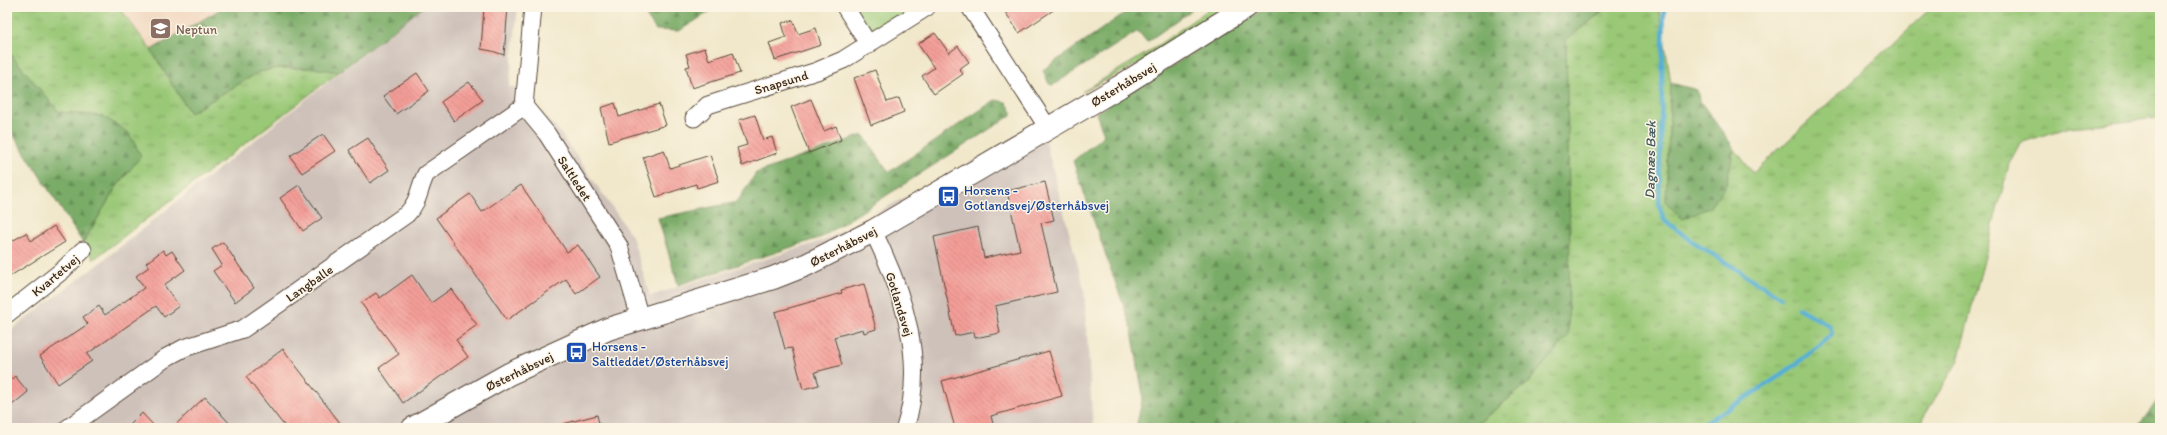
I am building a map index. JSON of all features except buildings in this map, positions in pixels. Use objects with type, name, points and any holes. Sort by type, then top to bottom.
[{"type":"street","points":[[524,106],[533,7]]},
{"type":"street","points":[[845,7],[869,45]]},
{"type":"street","name":"Snapsund","points":[[694,118],[708,105],[817,71],[843,60],[927,7]]},
{"type":"street","points":[[970,7],[1048,128]]},
{"type":"street","name":"Østerhåbsvej","points":[[413,428],[509,374],[608,329],[773,278],[806,265],[873,231],[1119,87],[1246,7]]},
{"type":"street","name":"Saltledet","points":[[524,106],[547,134],[619,246],[640,318]]},
{"type":"street","name":"Langballe","points":[[68,428],[167,357],[184,348],[243,329],[408,214],[416,204],[421,184],[426,174],[524,106]]},
{"type":"street","name":"Gotlandsvej","points":[[873,231],[897,286],[910,331],[914,375],[905,428]]},
{"type":"street","name":"Kvartetvej","points":[[7,314],[63,270],[83,250]]},
{"type":"shaded area","name":"Neptun","points":[[119,7],[224,7],[151,50]]},
{"type":"shaded area","points":[[423,7],[518,7],[509,87],[520,87],[558,130],[632,236],[650,296],[825,240],[979,158],[1029,127],[1046,143],[1084,289],[1093,428],[7,428],[7,333],[96,266]]},
{"type":"green space","points":[[7,7],[119,7],[151,50],[190,113],[259,72],[277,68],[312,68],[339,72],[94,259],[83,243],[115,189],[128,173],[103,116],[59,112],[7,50]]},
{"type":"green space","points":[[224,7],[423,7],[339,72],[312,68],[277,68],[259,72],[190,113],[151,50]]},
{"type":"green space","points":[[647,7],[717,7],[679,31],[656,30],[647,17]]},
{"type":"green space","points":[[853,7],[916,7],[878,32],[869,31]]},
{"type":"green space","points":[[1123,7],[1196,7],[1147,42],[1138,31],[1053,85],[1049,84],[1043,70],[1126,12]]},
{"type":"green space","points":[[1212,7],[1228,7],[1150,58],[1082,92],[1150,51]]},
{"type":"green space","points":[[1267,7],[1608,7],[1566,40],[1570,240],[1568,336],[1527,384],[1472,428],[1136,428],[1143,396],[1132,330],[1073,161],[1104,135],[1096,113]]},
{"type":"green space","points":[[1608,7],[1659,7],[1671,83],[1666,202],[1726,185],[1734,148],[1753,173],[1932,7],[2160,7],[2160,118],[2070,127],[2020,143],[2009,164],[1958,361],[1917,428],[1472,428],[1527,384],[1566,40]]},
{"type":"green space","points":[[7,50],[59,112],[103,116],[129,133],[141,156],[115,189],[83,243],[7,125]]},
{"type":"green space","points":[[1671,83],[1697,90],[1700,101],[1734,148],[1726,185],[1709,208],[1682,219],[1666,202]]},
{"type":"green space","points":[[995,100],[1006,102],[1012,112],[1010,116],[822,237],[678,285],[658,218],[737,202],[756,173],[863,135],[889,172]]},
{"type":"green space","points":[[2160,397],[2160,428],[2137,428]]},
{"type":"waterway","name":"Dagnæs Bæk","points":[[1664,7],[1659,205],[1664,220],[1689,239],[1781,298]]},
{"type":"waterway","name":"Dagnæs Bæk","points":[[1696,428],[1750,396],[1784,373],[1801,361],[1832,334],[1830,326],[1798,308]]},
{"type":"place","name":"Neptun","points":[[161,29]]},
{"type":"place","name":"Horsens - Gotlandsvej/Østerhåbsvej","points":[[949,197]]},
{"type":"place","name":"Horsens - Saltleddet/Østerhåbsvej","points":[[577,353]]}]
